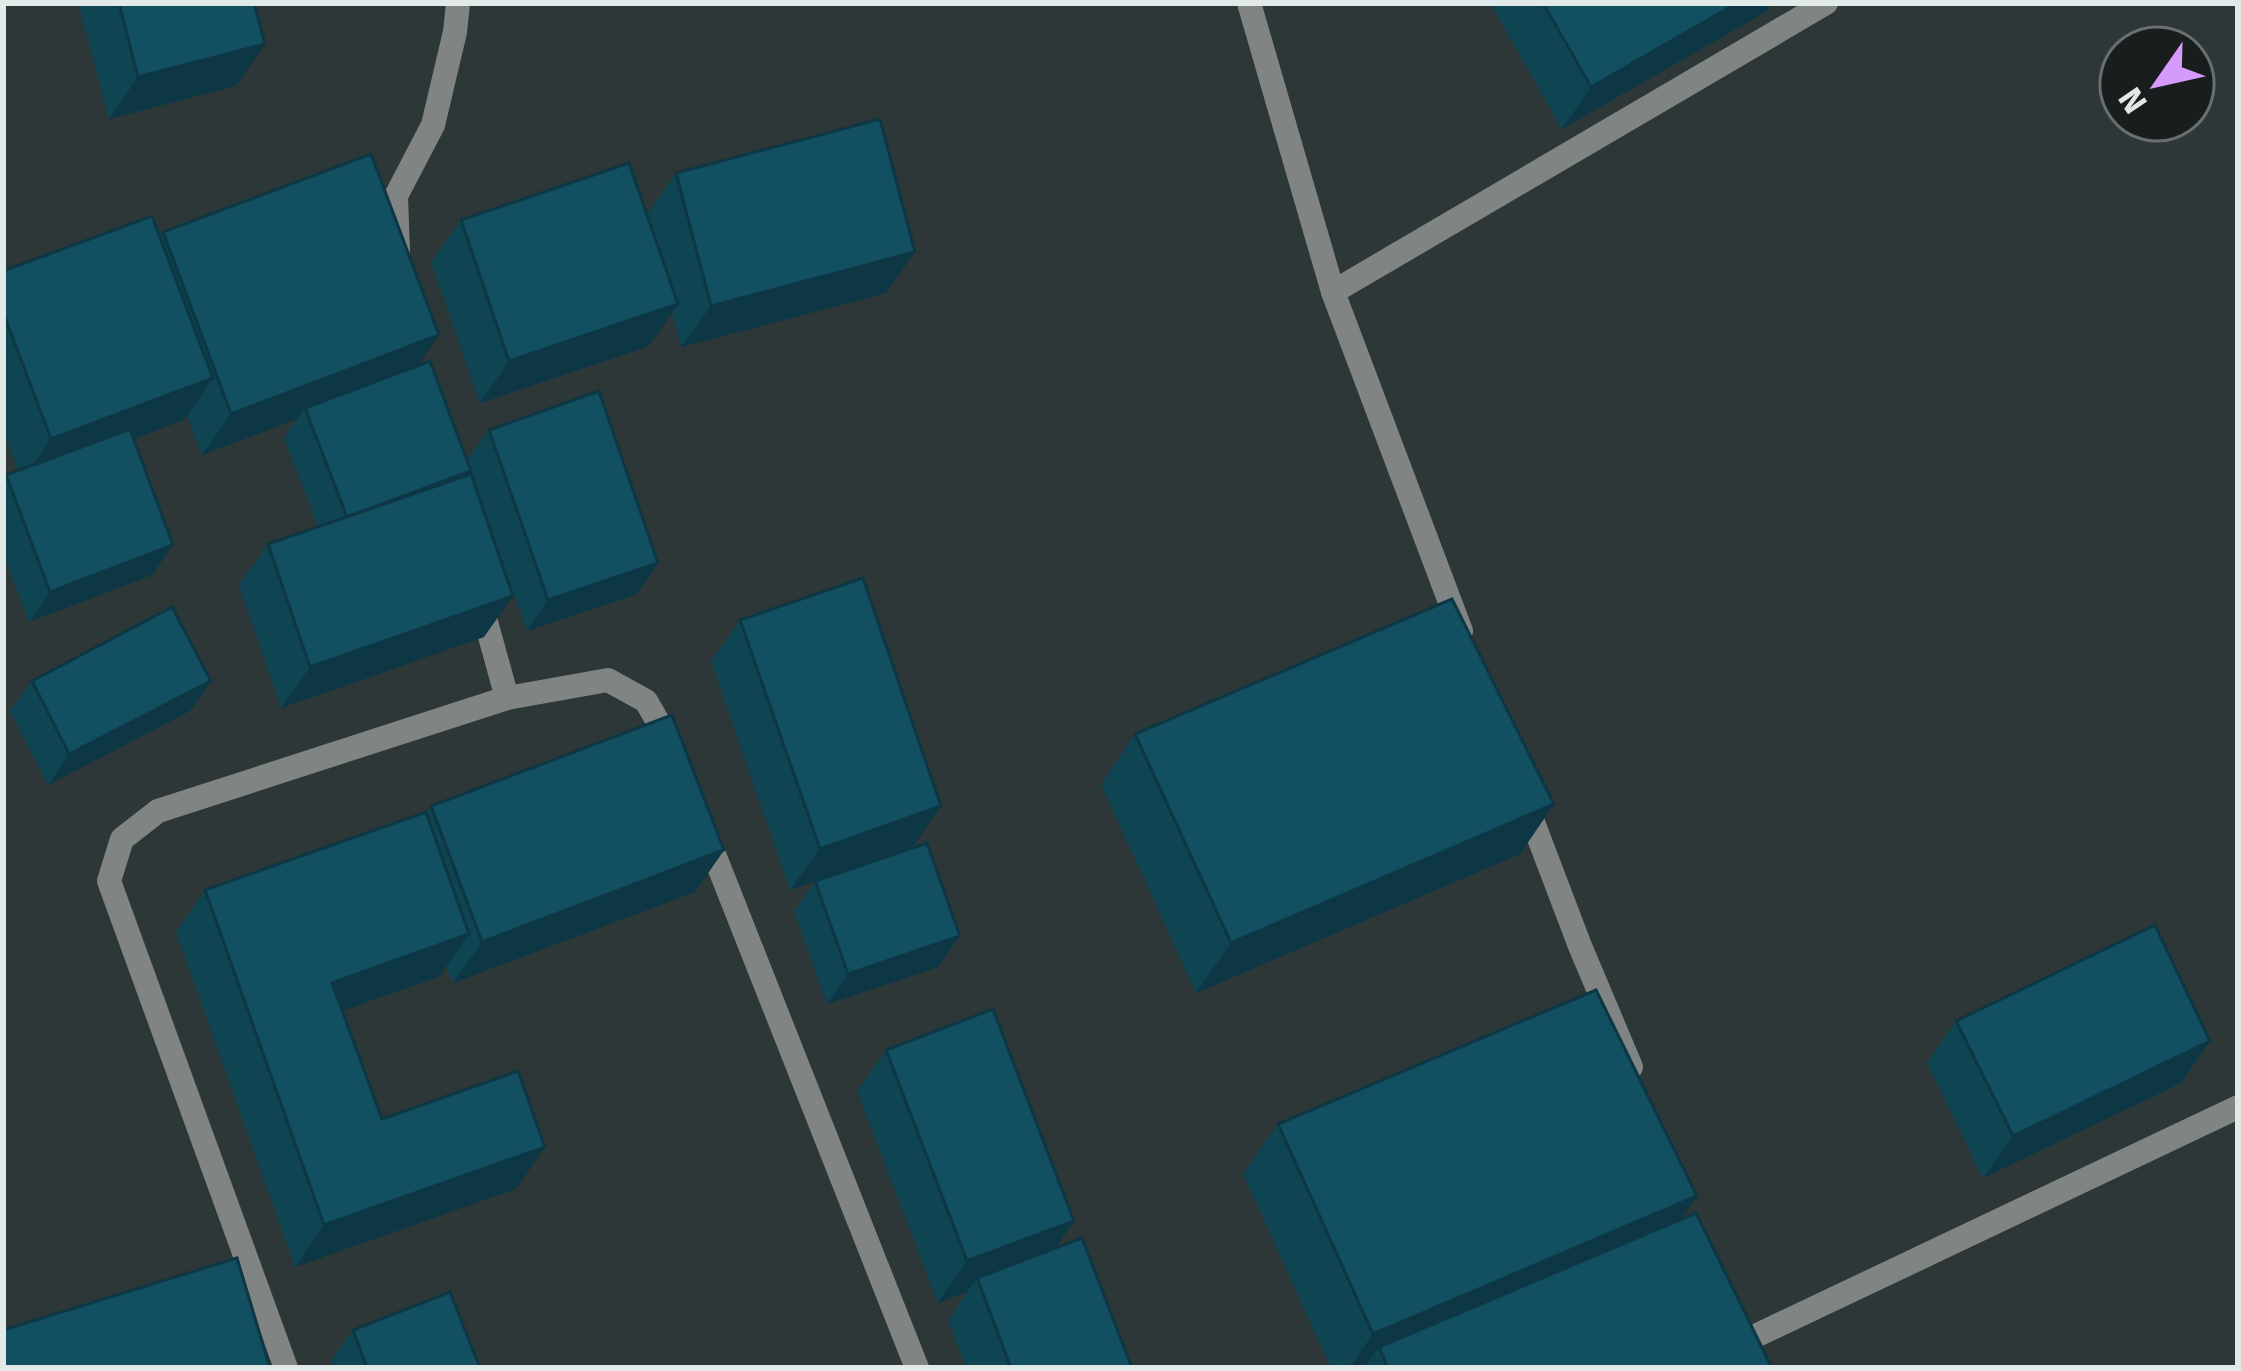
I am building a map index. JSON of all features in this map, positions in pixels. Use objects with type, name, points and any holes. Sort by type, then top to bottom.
[{"type":"street","points":[[399,284],[395,196],[434,124],[458,3]]},
{"type":"street","points":[[1249,3],[1333,292],[1473,662]]},
{"type":"street","points":[[1333,292],[1826,3]]},
{"type":"street","points":[[476,583],[508,698]]},
{"type":"street","points":[[286,1368],[109,881],[122,839],[158,811],[508,698],[608,680],[646,701],[667,734],[684,778]]},
{"type":"street","points":[[1514,771],[1580,946],[1645,1099]]},
{"type":"street","points":[[701,821],[917,1368]]},
{"type":"street","points":[[1756,1368],[1742,1329],[2238,1107]]},
{"type":"building","points":[[119,3],[254,3],[265,44],[138,77]]},
{"type":"building","points":[[1543,3],[1737,3],[1591,87]]},
{"type":"building","points":[[880,119],[915,252],[711,306],[676,173]]},
{"type":"building","points":[[371,154],[439,335],[231,414],[163,232]]},
{"type":"building","points":[[629,163],[678,304],[509,361],[461,220]]},
{"type":"building","points":[[152,216],[213,378],[51,439],[3,312],[3,271]]},
{"type":"building","points":[[430,361],[471,471],[347,517],[305,408]]},
{"type":"building","points":[[599,391],[658,563],[548,600],[489,430]]},
{"type":"building","points":[[130,429],[173,545],[50,592],[6,475]]},
{"type":"building","points":[[471,474],[513,596],[310,667],[268,544]]},
{"type":"building","points":[[863,578],[941,806],[820,849],[740,620]]},
{"type":"building","points":[[1452,599],[1554,804],[1231,943],[1135,734]]},
{"type":"building","points":[[172,607],[211,681],[69,754],[32,681]]},
{"type":"building","points":[[672,715],[724,850],[482,942],[431,806]]},
{"type":"building","points":[[426,812],[469,934],[332,983],[382,1119],[518,1071],[545,1147],[324,1225],[205,890]]},
{"type":"building","points":[[927,843],[960,936],[848,974],[815,881]]},
{"type":"building","points":[[2155,925],[2210,1041],[2013,1136],[1956,1021]]},
{"type":"building","points":[[1596,990],[1697,1196],[1373,1334],[1278,1124]]},
{"type":"building","points":[[993,1009],[1074,1221],[967,1261],[886,1050]]},
{"type":"building","points":[[1696,1213],[1772,1368],[1388,1368],[1379,1347]]},
{"type":"building","points":[[1082,1238],[1132,1368],[1011,1368],[977,1278]]},
{"type":"building","points":[[237,1258],[270,1368],[3,1368],[3,1330]]},
{"type":"building","points":[[450,1292],[480,1368],[367,1368],[353,1330]]}]
